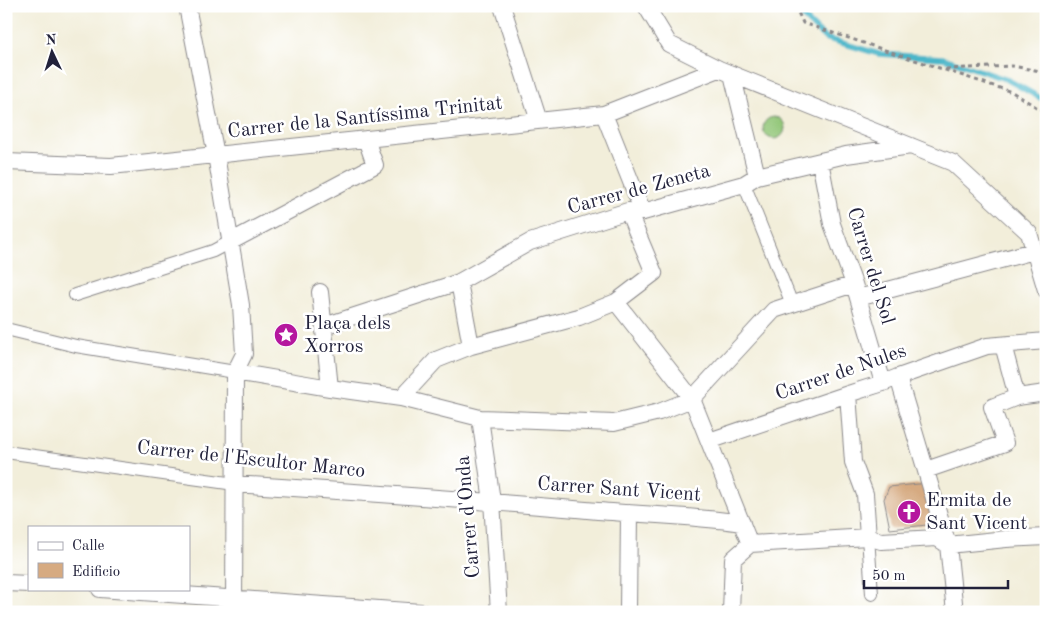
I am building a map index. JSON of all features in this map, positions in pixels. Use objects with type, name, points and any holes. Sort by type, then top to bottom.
[{"type":"street","points":[[187,6],[216,155],[240,305],[244,354],[235,372],[234,605]]},
{"type":"street","points":[[502,6],[539,121]]},
{"type":"street","points":[[646,6],[669,44],[726,72],[953,163],[1029,234],[1046,290]]},
{"type":"street","points":[[726,72],[750,180],[792,304]]},
{"type":"street","name":"Carrer de la Santíssima Trinitat","points":[[6,162],[111,166],[604,114],[726,72]]},
{"type":"street","points":[[401,398],[436,360],[471,346],[579,318],[616,302],[654,274],[604,114]]},
{"type":"street","points":[[75,295],[213,251],[375,165],[366,139]]},
{"type":"street","name":"Carrer de Zeneta","points":[[324,326],[459,282],[530,242],[635,211],[820,161],[846,155],[911,146]]},
{"type":"street","name":"Carrer del Sol","points":[[820,161],[832,224],[890,380],[926,470],[948,545],[955,612]]},
{"type":"street","points":[[10,328],[76,346],[401,398],[480,418],[614,423],[659,412],[692,399],[774,310],[792,304],[1034,251]]},
{"type":"street","points":[[459,282],[471,346]]},
{"type":"street","points":[[320,292],[330,388]]},
{"type":"street","points":[[616,302],[692,399],[750,544]]},
{"type":"street","name":"Carrer de Nules","points":[[709,441],[995,346],[1046,341]]},
{"type":"street","points":[[995,346],[1017,397]]},
{"type":"street","points":[[926,470],[1004,443],[992,408],[1017,397],[1046,393]]},
{"type":"street","points":[[848,394],[853,462],[865,494],[872,594]]},
{"type":"street","name":"Carrer d'Onda","points":[[480,418],[492,501],[498,612]]},
{"type":"street","name":"Carrer de l'Escultor Marco","points":[[6,452],[235,484],[492,501]]},
{"type":"street","name":"Carrer Sant Vicent","points":[[492,501],[720,519],[742,523]]},
{"type":"street","points":[[628,612],[629,513]]},
{"type":"street","points":[[731,612],[733,559],[750,544],[868,537],[881,540],[937,538],[948,545],[1046,537]]},
{"type":"street","points":[[6,583],[28,584]]},
{"type":"street","points":[[108,590],[234,605],[421,612]]},
{"type":"path","points":[[794,6],[803,23],[1012,92],[1046,113]]},
{"type":"path","points":[[943,69],[1012,66],[1046,72]]},
{"type":"green space","points":[[770,117],[778,117],[785,124],[785,132],[778,139],[770,139],[763,132],[763,124]]},
{"type":"building","name":"Ermita de Sant Vicent","points":[[929,483],[936,524],[890,529],[884,499],[889,487]]},
{"type":"waterway","points":[[792,6],[825,38],[879,54],[943,58],[1008,80],[1046,101]]},
{"type":"place","name":"Plaça dels Xorros","points":[[286,335]]},
{"type":"place","name":"Ermita de Sant Vicent","points":[[909,512]]}]
